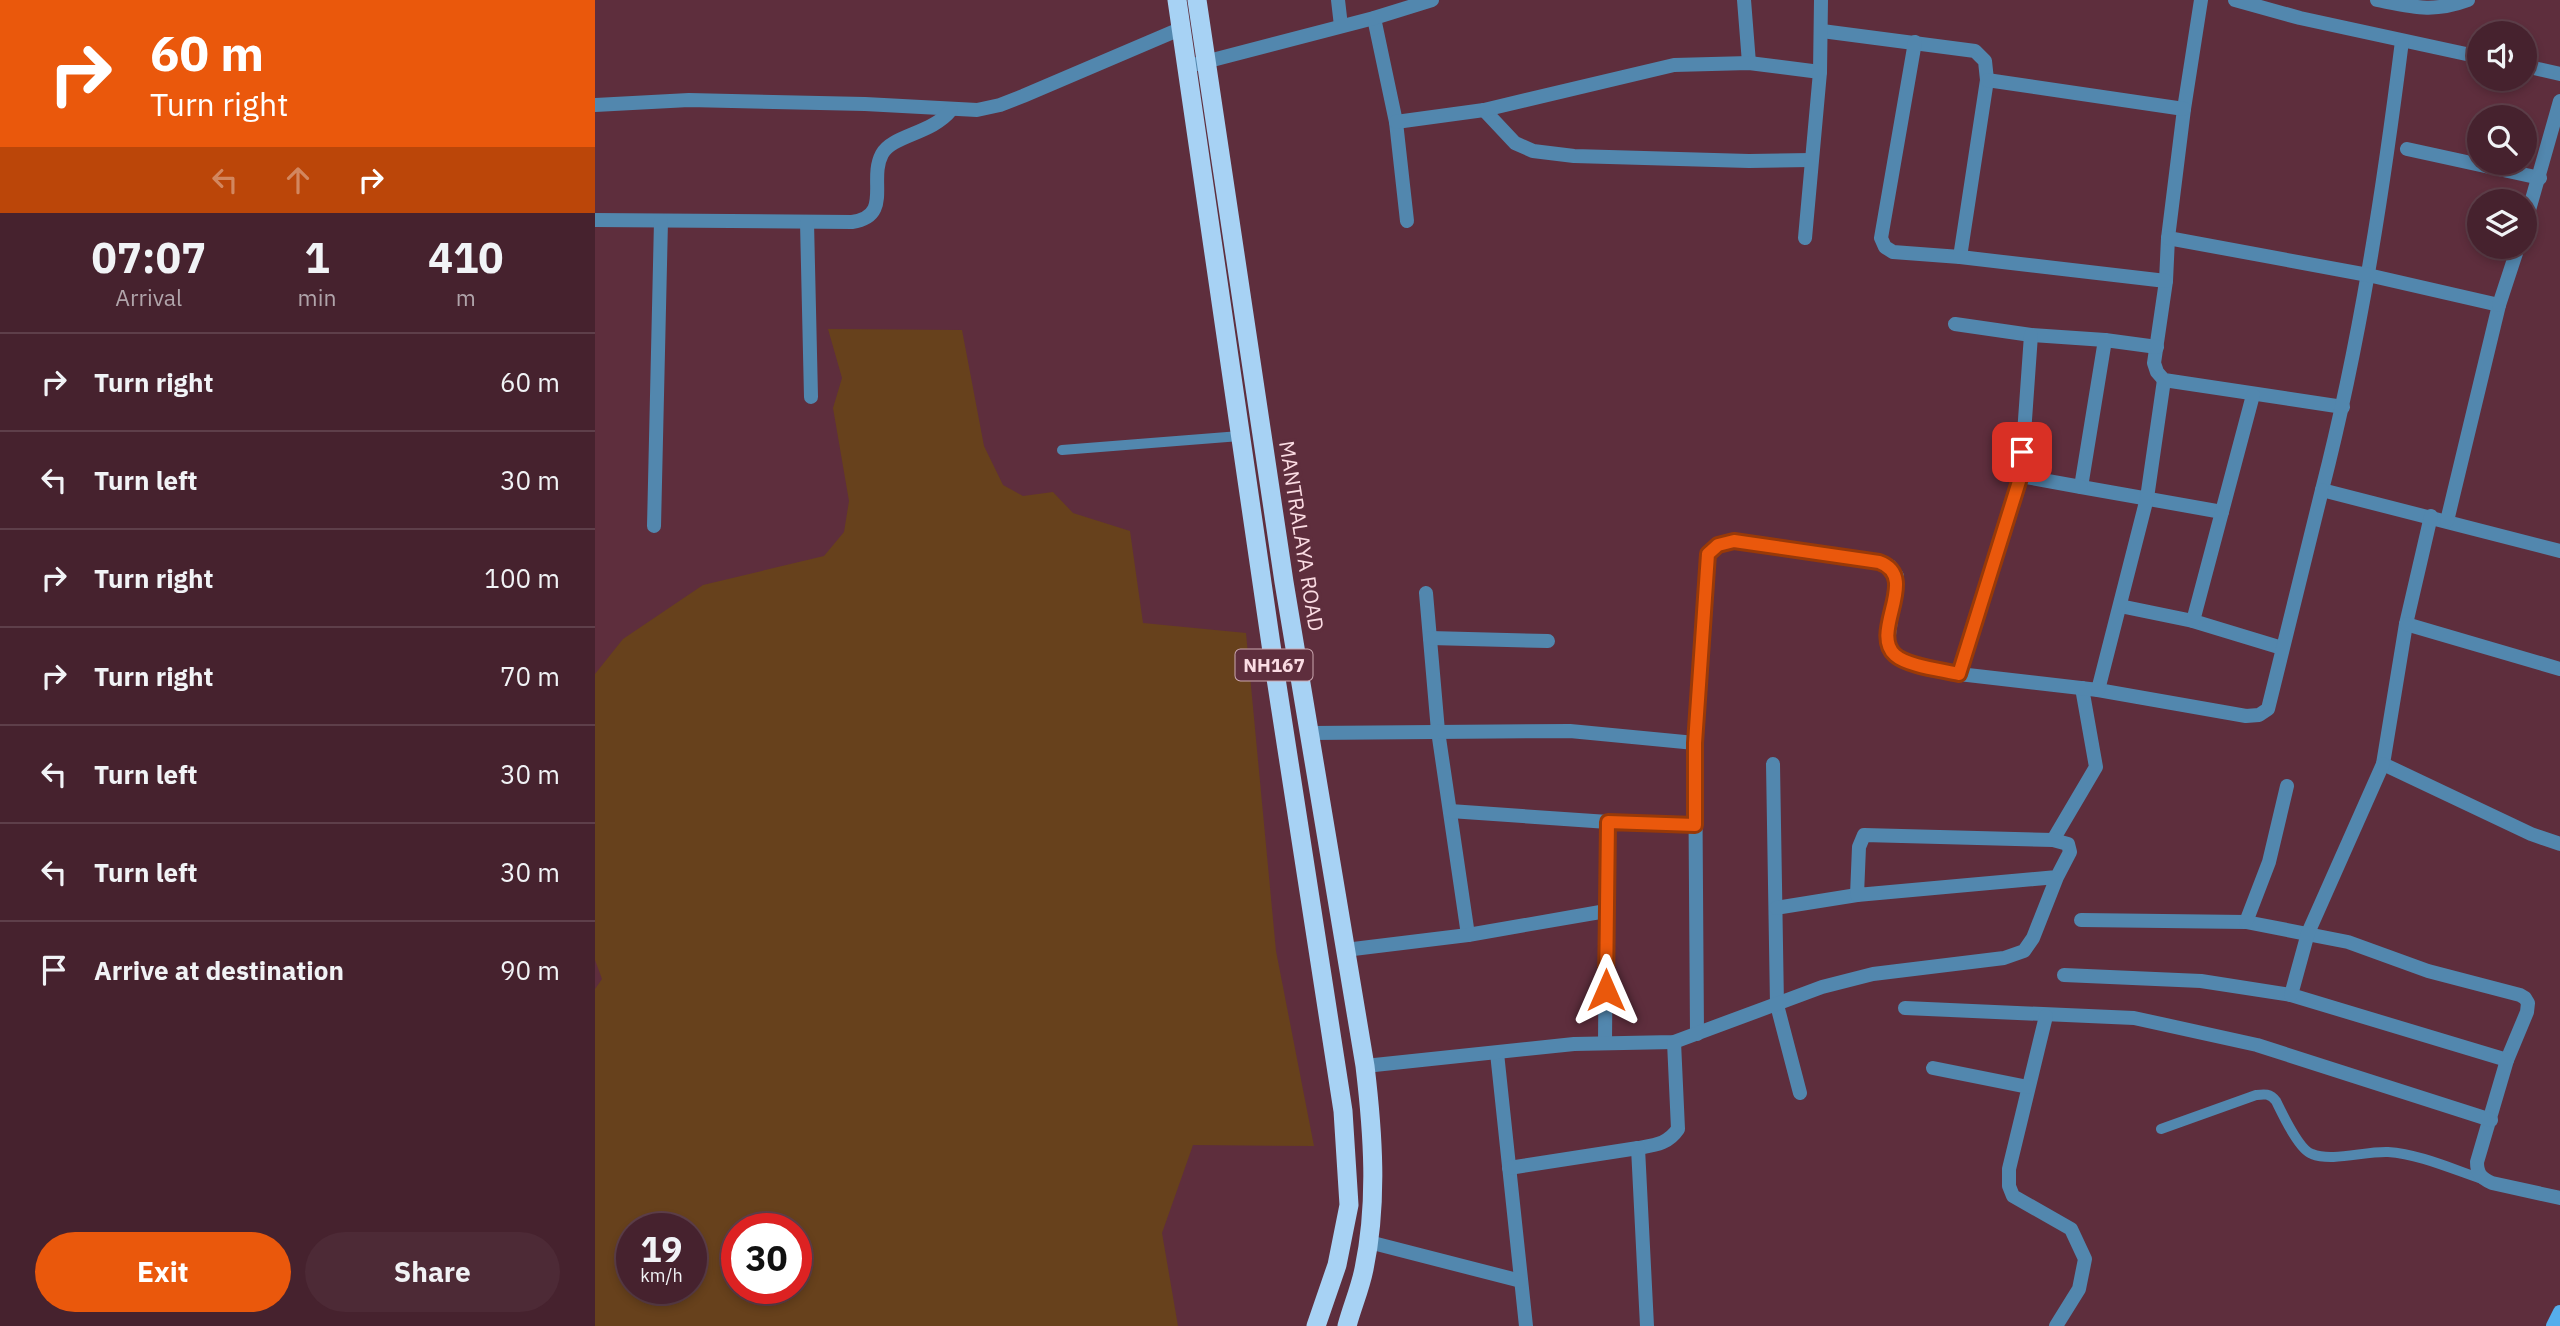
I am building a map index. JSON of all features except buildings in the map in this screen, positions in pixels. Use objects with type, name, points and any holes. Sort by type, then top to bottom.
[{"type":"highway","name":"NH167","points":[[1177,0],[1180,29],[1196,65],[1241,436],[1343,1111],[1349,1205],[1337,1265],[1316,1326]]},
{"type":"highway","name":"MANTRALAYA ROAD","points":[[1197,0],[1196,65],[1311,733],[1365,1066],[1373,1205],[1363,1272],[1347,1326]]},
{"type":"main road","points":[[2553,1326],[2560,1312]]},
{"type":"street","points":[[1338,0],[1341,26]]},
{"type":"street","points":[[1196,65],[1432,0]]},
{"type":"street","points":[[1744,0],[1749,62]]},
{"type":"street","points":[[1805,238],[1820,72],[1821,0]]},
{"type":"street","points":[[2201,0],[2168,238],[2166,281],[2154,363],[2157,372],[2164,380],[2343,407]]},
{"type":"street","points":[[2235,0],[2300,18],[2467,54]]},
{"type":"street","points":[[2377,0],[2426,10],[2448,8],[2468,0]]},
{"type":"street","points":[[1374,18],[1396,122],[1407,221]]},
{"type":"street","points":[[595,105],[689,100],[865,104],[977,110],[1000,105],[1180,29]]},
{"type":"street","points":[[1822,31],[1975,51],[1985,61],[1987,80],[1960,257]]},
{"type":"street","points":[[1697,1034],[1695,743],[1708,554],[1718,545],[1734,541],[1891,566],[1897,576],[1888,642],[1892,653],[1901,660],[1959,674],[2082,688],[2246,716],[2259,715],[2268,709],[2343,407],[2368,275],[2402,41]]},
{"type":"street","points":[[1915,42],[1881,238],[1885,247],[1893,252],[1960,257],[2166,281]]},
{"type":"street","points":[[1396,122],[1484,110],[1674,65],[1749,62],[1820,72]]},
{"type":"street","points":[[2537,69],[2560,74]]},
{"type":"street","points":[[1987,80],[2184,109]]},
{"type":"street","points":[[2536,189],[2560,102]]},
{"type":"street","points":[[595,220],[866,220],[876,204],[880,158],[885,149],[894,142],[931,128],[951,110]]},
{"type":"street","points":[[1484,110],[1515,143],[1534,151],[1588,156],[1749,161],[1811,160]]},
{"type":"street","points":[[2407,149],[2540,178]]},
{"type":"street","points":[[654,526],[661,220]]},
{"type":"street","points":[[807,222],[811,397]]},
{"type":"street","points":[[2168,238],[2368,275],[2500,305]]},
{"type":"street","points":[[2447,521],[2500,305],[2514,259]]},
{"type":"street","points":[[1955,324],[2031,335],[2157,347]]},
{"type":"street","points":[[1959,674],[2021,475],[2031,335]]},
{"type":"street","points":[[2081,487],[2105,340]]},
{"type":"street","points":[[2098,691],[2147,498],[2164,380]]},
{"type":"street","points":[[2193,621],[2253,395]]},
{"type":"street","points":[[2021,475],[2222,512]]},
{"type":"street","points":[[2322,490],[2560,551]]},
{"type":"street","points":[[2291,995],[2308,933],[2383,764],[2406,624],[2431,516]]},
{"type":"street","points":[[1426,593],[1438,731],[1468,935]]},
{"type":"street","points":[[2120,606],[2193,621],[2282,648]]},
{"type":"street","points":[[2406,624],[2560,668]]},
{"type":"street","points":[[1430,638],[1548,641]]},
{"type":"street","points":[[2053,840],[2096,767],[2082,688]]},
{"type":"street","points":[[1311,733],[1570,731],[1695,743]]},
{"type":"street","points":[[1773,764],[1777,1005],[1800,1093]]},
{"type":"street","points":[[2383,764],[2531,834],[2560,844]]},
{"type":"street","points":[[2246,922],[2269,862],[2287,786]]},
{"type":"street","points":[[1450,811],[1695,825]]},
{"type":"street","points":[[1605,1043],[1608,822]]},
{"type":"street","points":[[1365,1066],[1574,1044],[1674,1042],[1822,987],[1873,974],[2004,958],[2024,951],[2033,938],[2070,852],[2068,844],[2053,840],[1864,835],[1859,847],[1857,895]]},
{"type":"street","points":[[1776,908],[1857,895],[2057,877]]},
{"type":"street","points":[[1345,950],[1468,935],[1606,911]]},
{"type":"street","points":[[2081,920],[2246,922],[2348,942],[2428,971],[2525,998],[2528,1008],[2507,1060],[2477,1162],[2477,1171],[2482,1179],[2492,1184],[2560,1198]]},
{"type":"street","points":[[2064,975],[2201,981],[2291,995],[2507,1060]]},
{"type":"street","points":[[1905,1008],[2134,1018],[2257,1045],[2491,1120]]},
{"type":"street","points":[[2046,1016],[2009,1169],[2008,1186],[2013,1196],[2071,1229],[2085,1259],[2079,1289],[2056,1326]]},
{"type":"street","points":[[1509,1168],[1638,1148],[1671,1139],[1678,1129],[1674,1042]]},
{"type":"street","points":[[1497,1053],[1526,1326]]},
{"type":"street","points":[[1933,1068],[2028,1087]]},
{"type":"street","points":[[1638,1148],[1647,1326]]},
{"type":"street","points":[[1369,1242],[1521,1280]]},
{"type":"lane","points":[[1062,450],[1241,436]]},
{"type":"lane","points":[[2161,1129],[2265,1094],[2276,1101],[2302,1148],[2310,1154],[2324,1156],[2389,1152],[2408,1155],[2482,1179]]},
{"type":"shaded area","points":[[828,329],[962,330],[984,446],[1003,485],[1023,496],[1053,492],[1073,513],[1130,531],[1143,623],[1246,633],[1276,951],[1314,1146],[1193,1145],[1162,1233],[1178,1326],[595,1326],[595,989],[602,979],[595,960],[595,674],[623,639],[703,585],[824,556],[844,532],[849,501],[833,408],[842,378]]},
{"type":"route","points":[[1606,990],[1608,822],[1695,825],[1695,743],[1708,554],[1718,545],[1734,541],[1891,566],[1897,576],[1888,642],[1892,653],[1901,660],[1959,674],[2021,475],[2022,452]]}]
